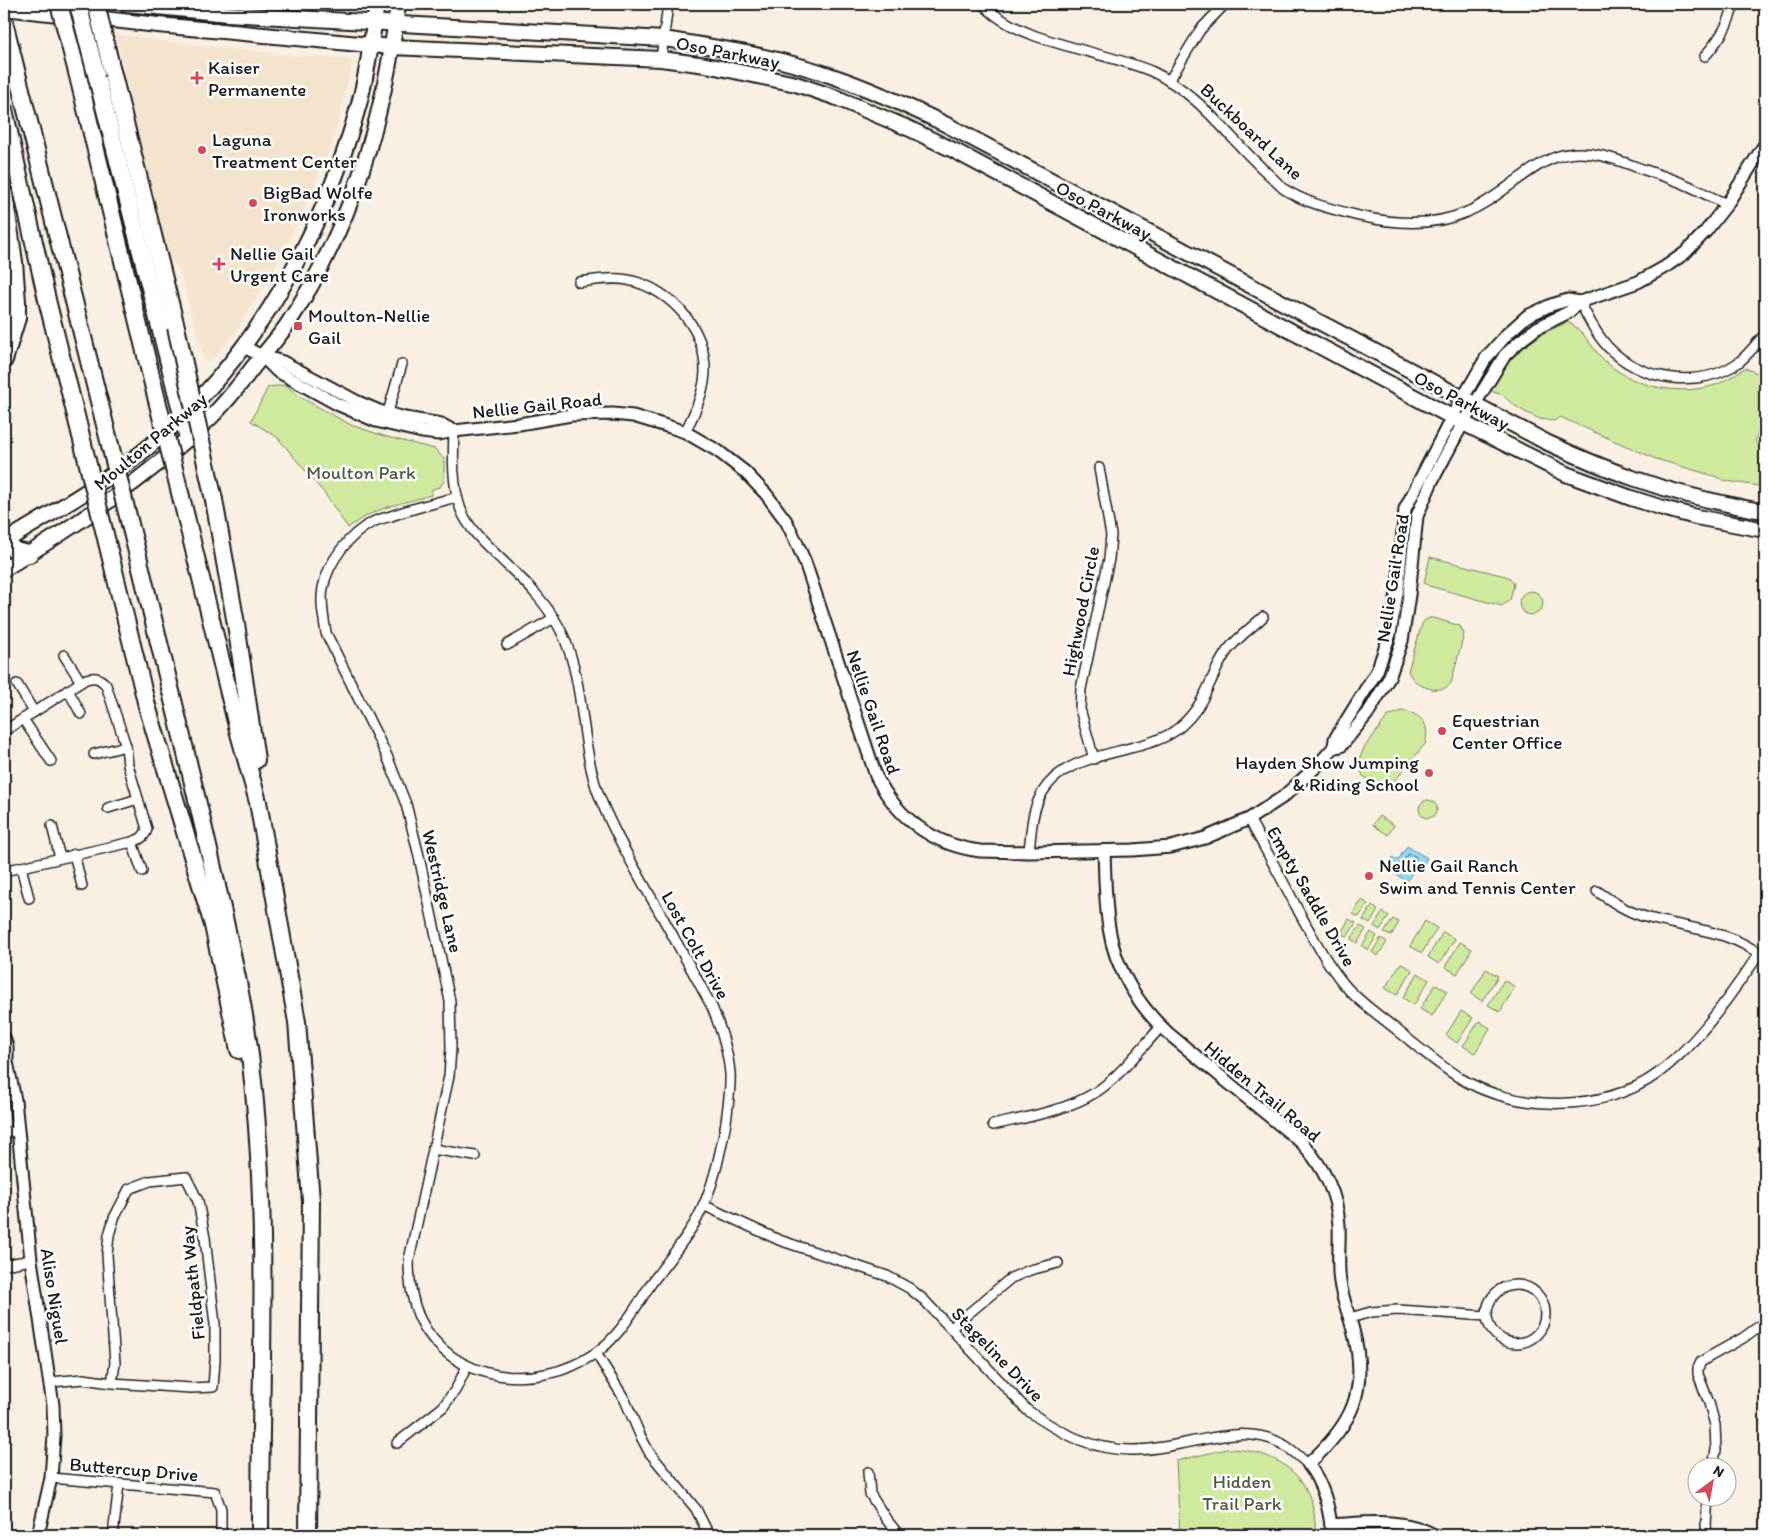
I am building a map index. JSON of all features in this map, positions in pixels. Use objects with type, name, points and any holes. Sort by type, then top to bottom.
[{"type":"highway","points":[[60,4],[237,726],[258,802],[297,1022],[311,1201],[308,1535]]},
{"type":"highway","points":[[78,4],[188,438]]},
{"type":"highway","points":[[96,4],[176,327],[214,500],[236,624],[257,771],[258,802]]},
{"type":"highway","points":[[4,22],[138,556],[196,795],[244,1009],[254,1082],[259,1156],[263,1296],[260,1535]]},
{"type":"highway","points":[[4,110],[48,304],[147,706],[213,926],[237,1036],[259,1156]]},
{"type":"highway","points":[[4,194],[14,262],[17,302],[16,318],[4,360]]},
{"type":"highway","points":[[4,541],[15,551],[29,554]]},
{"type":"main road","name":"Oso Parkway","points":[[126,4],[228,14],[664,38],[722,48],[793,64],[842,79],[947,125],[1467,402],[1599,467],[1682,494],[1765,511]]},
{"type":"main road","name":"Moulton Parkway","points":[[4,541],[111,475],[152,444],[182,417],[244,347],[293,270],[323,207],[347,143],[359,103],[377,4]]},
{"type":"main road","name":"Moulton Parkway","points":[[4,569],[89,516],[147,473],[188,438],[225,402],[286,327],[325,261],[351,205],[361,177],[383,100],[398,4]]},
{"type":"main road","name":"Oso Parkway","points":[[4,8],[158,25],[392,47],[661,58],[706,65],[796,84],[877,114],[955,152],[1457,420],[1566,474],[1631,498],[1696,517],[1765,530]]},
{"type":"street","points":[[661,58],[668,4]]},
{"type":"street","name":"Buckboard Lane","points":[[983,4],[988,10],[1008,24],[1029,34],[1134,65],[1169,81],[1185,91],[1204,107],[1284,189],[1303,198],[1360,216],[1415,223],[1450,218],[1482,205],[1550,159],[1577,153],[1608,156],[1687,186],[1727,204]]},
{"type":"street","points":[[1169,81],[1200,30],[1226,4]]},
{"type":"street","points":[[1705,56],[1723,34],[1730,20],[1734,4]]},
{"type":"street","points":[[157,6],[158,25]]},
{"type":"street","name":"Nellie Gail Road","points":[[1467,402],[1505,355],[1520,340],[1537,328],[1570,312],[1580,302],[1638,282],[1665,267],[1690,247],[1727,204],[1765,144]]},
{"type":"street","points":[[578,282],[606,279],[627,280],[644,285],[661,293],[676,304],[688,319],[700,341],[704,381],[685,432]]},
{"type":"street","name":"Nellie Gail Road","points":[[244,347],[262,356],[284,362],[386,418],[441,424],[454,431],[492,428],[571,415],[633,416],[685,432],[718,451],[745,472],[766,494],[786,521],[805,562],[870,758],[883,790],[890,800],[918,828],[946,843],[980,851],[1104,851],[1171,847],[1205,838],[1249,819],[1283,797],[1318,765],[1334,747],[1341,746],[1368,713],[1389,678],[1402,641],[1417,516],[1457,420],[1486,358],[1508,332],[1527,316],[1551,305],[1568,300],[1580,302]]},
{"type":"street","points":[[1580,302],[1599,336],[1619,357],[1634,367],[1652,375],[1670,378],[1706,377],[1724,371],[1739,362],[1765,334]]},
{"type":"street","points":[[386,418],[402,364]]},
{"type":"street","name":"Lost Colt Drive","points":[[454,431],[453,461],[457,496],[462,511],[472,528],[485,544],[532,590],[554,618],[574,666],[589,760],[606,813],[712,1007],[722,1031],[730,1074],[729,1098],[720,1157],[703,1205],[696,1220],[616,1333],[596,1353],[580,1363],[543,1375],[521,1377],[490,1374],[467,1366]]},
{"type":"street","name":"Highwood Circle","points":[[1094,759],[1080,709],[1081,689],[1109,559],[1111,535],[1100,468]]},
{"type":"street","name":"Westridge Lane","points":[[457,496],[372,522],[352,537],[340,551],[330,568],[323,588],[322,612],[326,633],[387,756],[406,804],[447,980],[451,1021],[451,1048],[444,1102],[409,1260],[410,1282],[413,1301],[420,1320],[438,1344],[467,1366]]},
{"type":"street","points":[[1029,852],[1032,818],[1036,804],[1052,780],[1065,769],[1077,763],[1145,744],[1180,728],[1202,702],[1217,668],[1228,650],[1242,634],[1263,617]]},
{"type":"street","points":[[507,645],[554,618]]},
{"type":"street","points":[[64,655],[81,682]]},
{"type":"street","points":[[4,731],[81,682],[92,677],[98,678],[106,685],[126,746],[128,765],[147,829],[141,839],[132,842],[5,871],[4,858]]},
{"type":"street","points":[[17,684],[34,712]]},
{"type":"street","points":[[68,690],[81,714]]},
{"type":"street","points":[[23,719],[51,762]]},
{"type":"street","points":[[94,754],[126,746]]},
{"type":"street","points":[[108,808],[138,800]]},
{"type":"street","name":"Empty Saddle Drive","points":[[1249,819],[1324,959],[1344,985],[1370,1009],[1460,1079],[1485,1090],[1511,1098],[1544,1103],[1595,1100],[1619,1092],[1655,1075],[1674,1061],[1690,1045],[1762,956]]},
{"type":"street","points":[[52,826],[60,858]]},
{"type":"street","points":[[132,842],[142,872]]},
{"type":"street","name":"Hidden Trail Road","points":[[1104,851],[1107,906],[1113,945],[1126,980],[1134,994],[1161,1027],[1291,1132],[1307,1148],[1318,1163],[1331,1188],[1338,1213],[1340,1283],[1358,1350],[1360,1375],[1355,1399],[1345,1424],[1337,1435],[1308,1464]]},
{"type":"street","points":[[74,854],[82,886]]},
{"type":"street","points":[[21,866],[28,898]]},
{"type":"street","points":[[1597,892],[1621,908],[1648,918],[1722,934],[1746,944],[1762,956]]},
{"type":"street","points":[[993,1125],[1051,1111],[1097,1092],[1161,1027]]},
{"type":"street","name":"Aliso Niguel","points":[[4,1037],[6,1047],[5,1061],[15,1100],[31,1260],[51,1382],[54,1436],[51,1478],[38,1535]]},
{"type":"street","points":[[4,1133],[17,1130]]},
{"type":"street","points":[[433,1149],[475,1156]]},
{"type":"street","name":"Fieldpath Way","points":[[186,1177],[198,1201],[205,1238],[215,1324],[213,1387],[191,1388],[112,1383],[115,1363],[108,1255],[109,1235],[114,1218],[129,1189],[150,1181],[186,1177]]},
{"type":"street","name":"Stageline Drive","points":[[703,1205],[779,1240],[887,1276],[909,1288],[924,1300],[1027,1410],[1058,1430],[1085,1443],[1135,1450],[1160,1448],[1246,1433],[1265,1437],[1283,1444],[1308,1464]]},
{"type":"street","points":[[4,1265],[31,1260]]},
{"type":"street","points":[[951,1328],[1011,1278],[1030,1270],[1058,1263]]},
{"type":"street","points":[[1515,1284],[1526,1286],[1536,1292],[1543,1302],[1546,1313],[1544,1324],[1538,1334],[1529,1341],[1518,1344],[1506,1342],[1496,1336],[1489,1327],[1487,1316],[1488,1304],[1494,1294],[1504,1287],[1515,1284]]},
{"type":"street","points":[[1350,1318],[1371,1312],[1398,1310],[1487,1316]]},
{"type":"street","points":[[1715,1456],[1715,1425],[1709,1402],[1698,1374],[1700,1362],[1743,1338],[1765,1322]]},
{"type":"street","points":[[596,1353],[625,1400],[649,1452],[696,1509],[709,1535]]},
{"type":"street","points":[[397,1443],[443,1407],[456,1389],[467,1366]]},
{"type":"street","points":[[51,1382],[83,1379],[112,1383]]},
{"type":"street","points":[[1308,1464],[1315,1474],[1326,1498],[1331,1530],[1391,1522],[1409,1524],[1434,1535]]},
{"type":"street","points":[[868,1472],[870,1494],[899,1535]]},
{"type":"street","name":"Buttercup Drive","points":[[51,1478],[215,1492],[221,1510],[221,1535]]},
{"type":"street","points":[[113,1535],[119,1484]]},
{"type":"street","points":[[1707,1506],[1707,1535]]},
{"type":"shaded area","points":[[115,34],[177,43],[300,56],[346,58],[352,63],[339,119],[326,159],[300,217],[269,278],[241,324],[215,357],[205,362],[179,269],[165,252],[136,137],[128,85]]},
{"type":"green space","points":[[1568,322],[1579,330],[1602,358],[1613,368],[1625,376],[1653,386],[1668,389],[1697,389],[1725,381],[1745,368],[1765,376],[1765,418],[1755,441],[1765,449],[1765,487],[1726,481],[1656,459],[1560,417],[1554,421],[1540,419],[1511,403],[1503,395],[1493,392],[1490,387],[1506,361],[1545,332]]},
{"type":"green space","name":"Moulton Park","points":[[286,385],[300,397],[351,425],[387,437],[435,449],[444,459],[444,481],[440,487],[432,489],[431,495],[378,511],[348,528],[325,494],[278,438],[251,421],[268,387]]},
{"type":"green space","points":[[1430,557],[1509,577],[1514,584],[1510,600],[1502,606],[1429,586],[1424,583]]},
{"type":"green space","points":[[1531,591],[1540,594],[1543,603],[1540,612],[1531,615],[1522,612],[1519,603],[1522,594]]},
{"type":"green space","points":[[1429,618],[1460,626],[1464,634],[1451,683],[1439,689],[1428,688],[1419,684],[1408,671],[1422,624]]},
{"type":"green space","points":[[1402,711],[1414,714],[1423,721],[1427,731],[1425,744],[1397,778],[1384,785],[1376,784],[1363,776],[1359,760],[1364,748],[1388,716]]},
{"type":"green space","points":[[1424,800],[1432,800],[1437,805],[1435,816],[1424,818],[1419,813],[1419,805]]},
{"type":"green space","points":[[1379,816],[1394,825],[1388,835],[1373,825]]},
{"type":"green space","points":[[1362,900],[1368,904],[1359,917],[1353,914]]},
{"type":"green space","points":[[1372,906],[1378,910],[1370,924],[1363,920]]},
{"type":"green space","points":[[1383,912],[1389,916],[1380,930],[1374,926]]},
{"type":"green space","points":[[1349,919],[1356,923],[1347,937],[1341,933]]},
{"type":"green space","points":[[1393,919],[1399,922],[1391,936],[1384,933]]},
{"type":"green space","points":[[1425,921],[1437,928],[1422,953],[1410,946]]},
{"type":"green space","points":[[1360,926],[1366,929],[1357,943],[1351,939]]},
{"type":"green space","points":[[1371,932],[1377,936],[1368,950],[1362,946]]},
{"type":"green space","points":[[1443,932],[1455,939],[1439,964],[1428,957]]},
{"type":"green space","points":[[1381,938],[1387,942],[1378,956],[1372,952]]},
{"type":"green space","points":[[1460,942],[1472,949],[1457,974],[1445,967]]},
{"type":"green space","points":[[1401,963],[1412,970],[1397,995],[1385,988]]},
{"type":"green space","points":[[1486,969],[1498,976],[1482,1001],[1471,994]]},
{"type":"green space","points":[[1418,973],[1429,980],[1414,1005],[1403,998]]},
{"type":"green space","points":[[1504,980],[1515,987],[1500,1012],[1488,1005]]},
{"type":"green space","points":[[1436,984],[1447,991],[1432,1016],[1420,1009]]},
{"type":"green space","points":[[1461,1011],[1473,1018],[1457,1043],[1446,1035]]},
{"type":"green space","points":[[1479,1021],[1490,1028],[1475,1053],[1463,1046]]},
{"type":"green space","name":"Hidden Trail Park","points":[[1227,1449],[1254,1452],[1267,1456],[1290,1469],[1307,1490],[1313,1508],[1316,1535],[1180,1535],[1176,1461]]},
{"type":"water","points":[[1407,846],[1427,858],[1422,867],[1417,865],[1407,881],[1386,869],[1393,857],[1398,860]]},
{"type":"place","name":"Kaiser Permanente","points":[[197,78]]},
{"type":"place","name":"Laguna Treatment Center","points":[[202,150]]},
{"type":"place","name":"BigBad Wolfe Ironworks","points":[[253,203]]},
{"type":"place","name":"Nellie Gail Urgent Care","points":[[219,264]]},
{"type":"place","name":"Moulton-Nellie Gail","points":[[298,326]]},
{"type":"place","name":"Equestrian Center Office","points":[[1442,731]]},
{"type":"place","name":"Hayden Show Jumping & Riding School","points":[[1429,773]]},
{"type":"place","name":"Nellie Gail Ranch Swim and Tennis Center","points":[[1369,876]]}]
